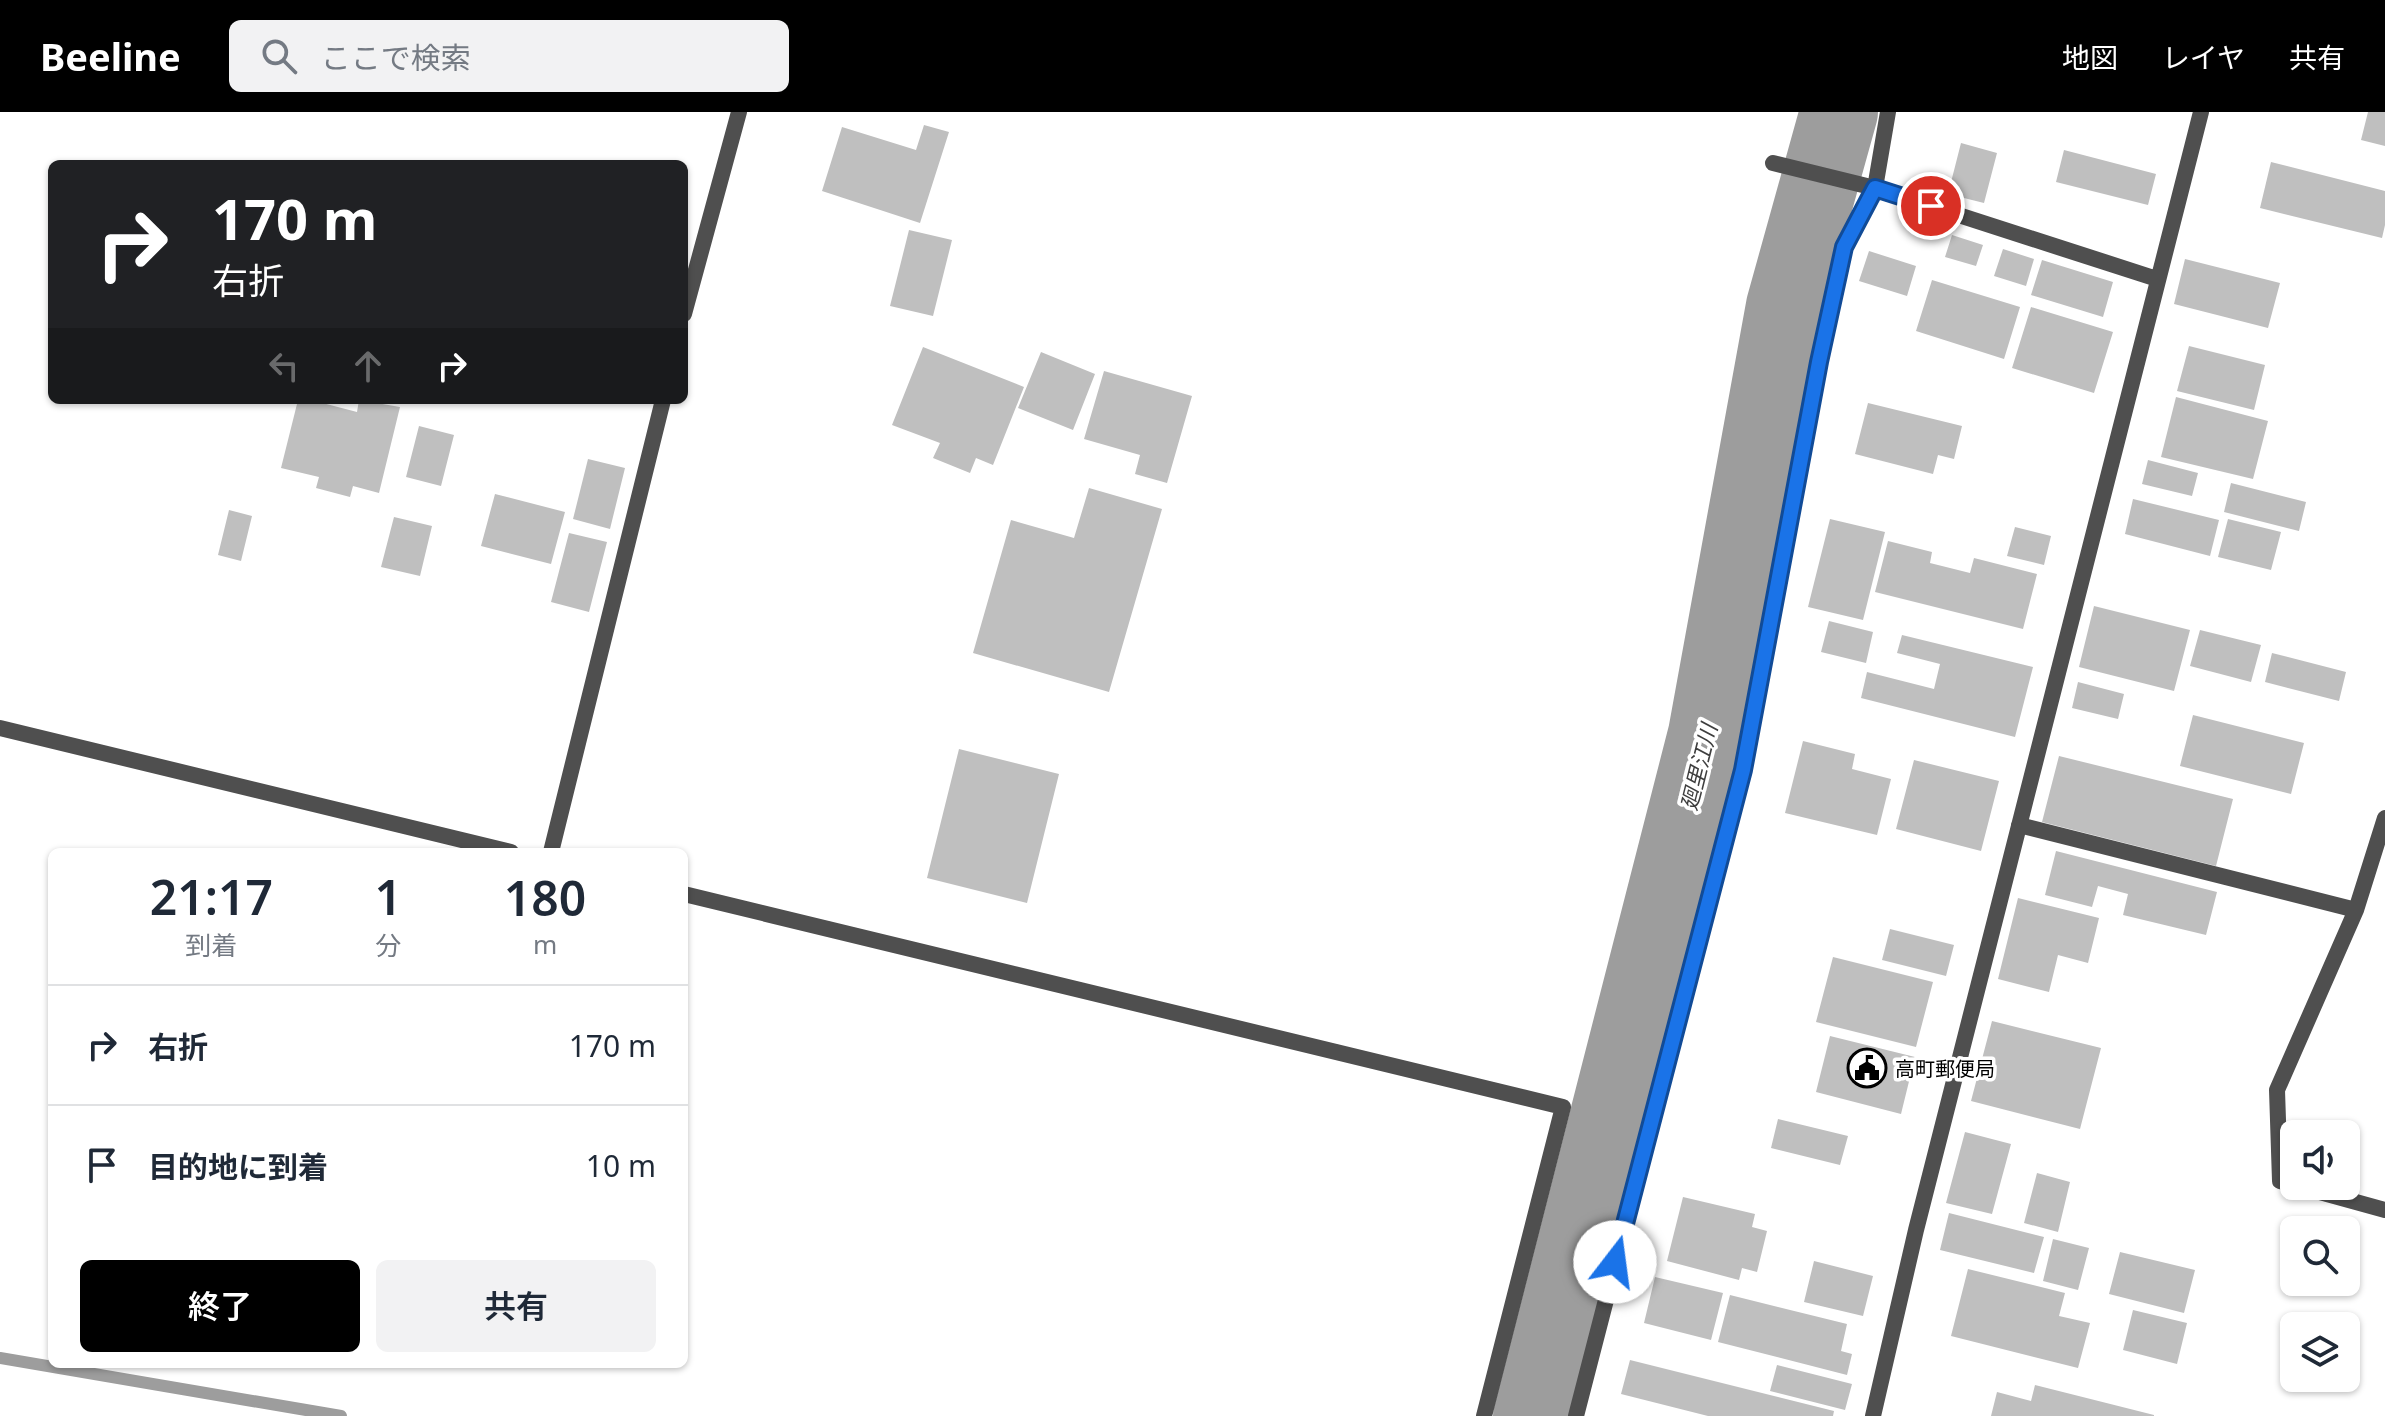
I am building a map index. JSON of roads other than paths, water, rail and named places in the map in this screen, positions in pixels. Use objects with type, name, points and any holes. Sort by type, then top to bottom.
[{"type":"street","points":[[688,299],[739,112]]},
{"type":"street","points":[[1576,1416],[1743,770],[1819,362],[1844,247],[1875,188],[1888,112]]},
{"type":"street","points":[[1873,1416],[2019,825],[2201,112]]},
{"type":"street","points":[[1773,163],[1875,188],[2157,279]]},
{"type":"street","points":[[552,848],[662,404]]},
{"type":"street","points":[[0,728],[495,848]]},
{"type":"street","points":[[2280,1181],[2277,1090],[2356,910],[2385,818]]},
{"type":"street","points":[[2019,825],[2356,910]]},
{"type":"street","points":[[688,895],[1563,1107],[1484,1416]]},
{"type":"street","points":[[2348,1200],[2385,1210]]},
{"type":"waterway","name":"廻里江川","points":[[1532,1416],[1707,734],[1785,306],[1839,112]]},
{"type":"waterway","points":[[0,1358],[48,1366]]},
{"type":"waterway","points":[[59,1368],[341,1416]]},
{"type":"place","name":"高町郵便局","points":[[1867,1068]]}]
